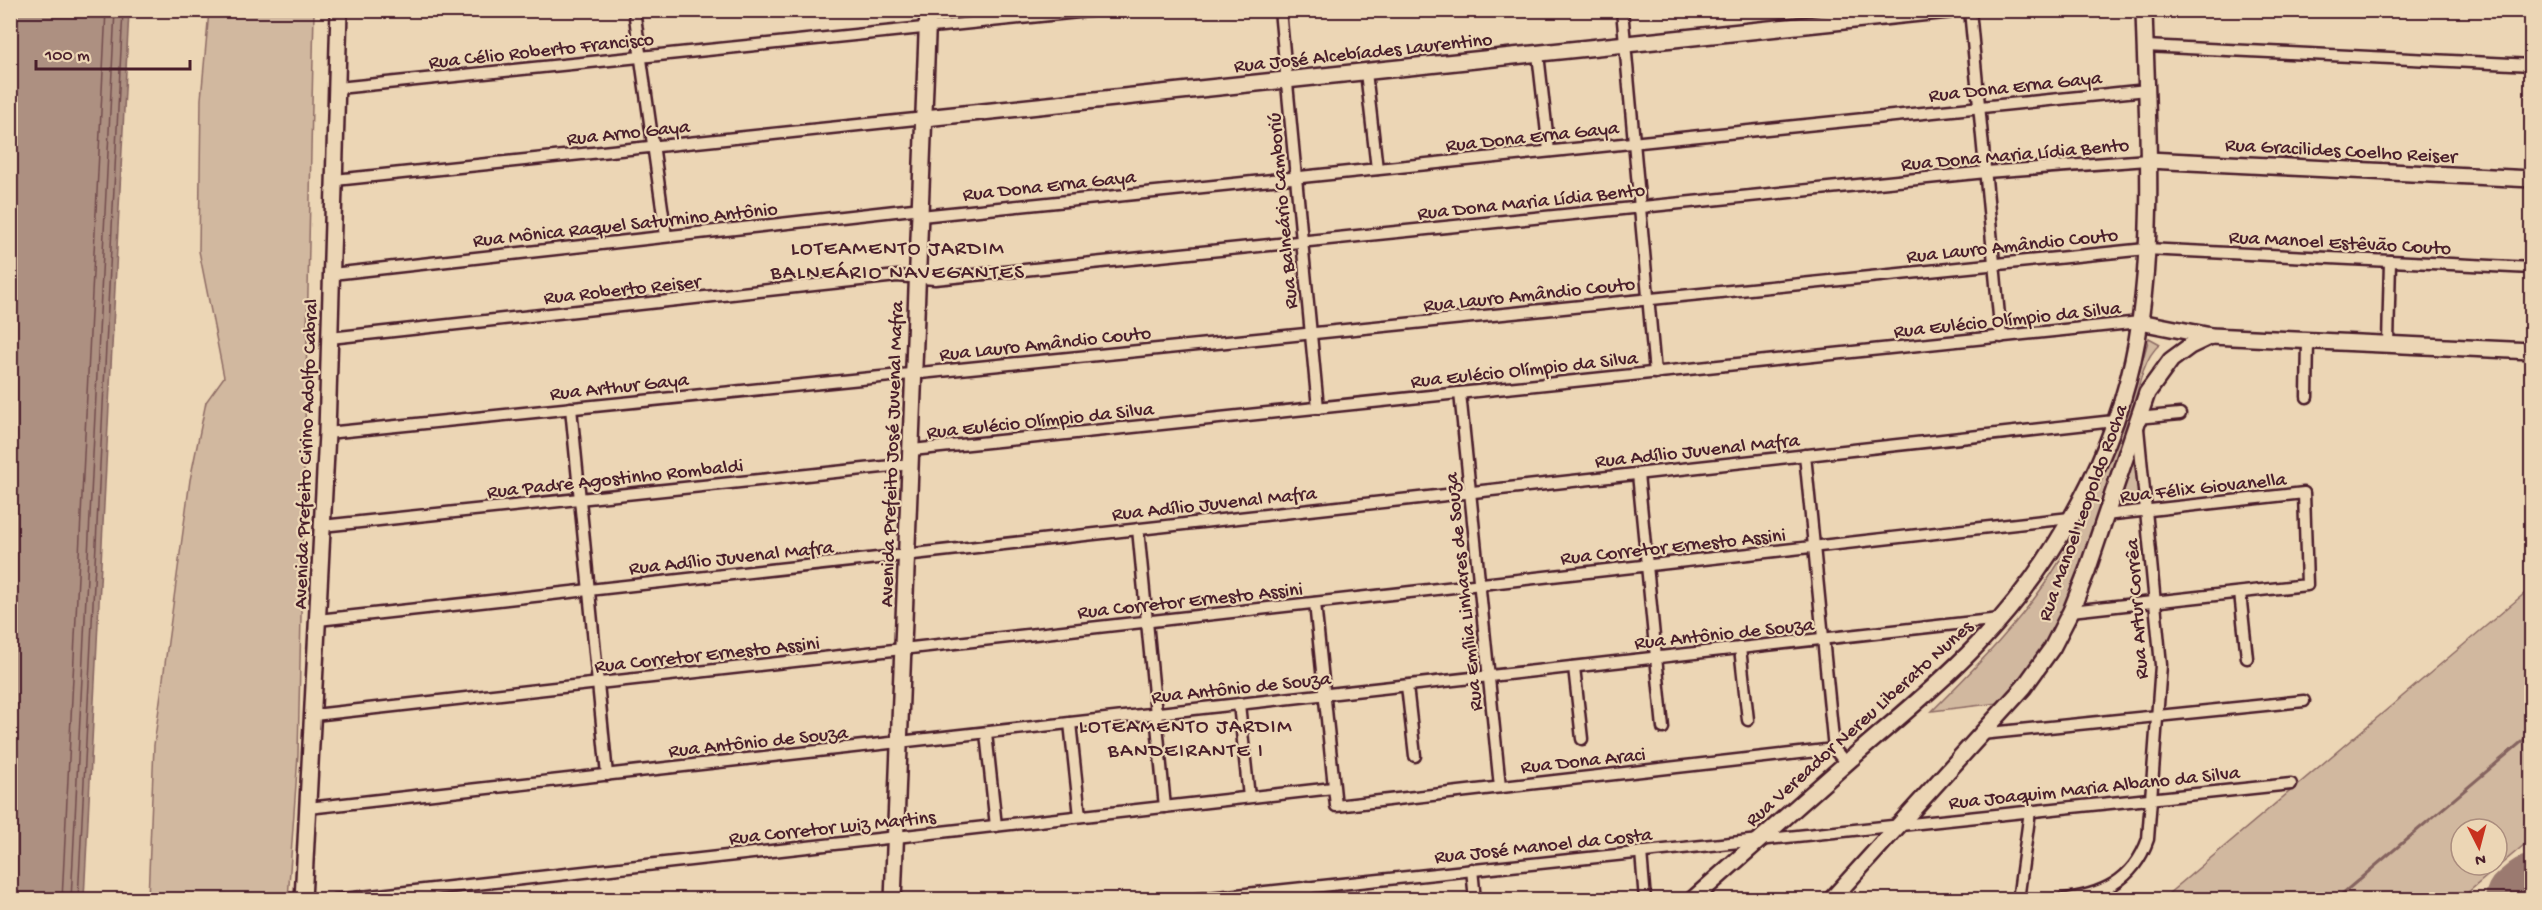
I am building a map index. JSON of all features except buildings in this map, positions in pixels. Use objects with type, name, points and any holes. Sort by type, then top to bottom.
[{"type":"main road","name":"Avenida Prefeito Cirino Adolfo Cabral","points":[[303,900],[327,433],[339,10]]},
{"type":"main road","name":"Avenida Prefeito José Juvenal Mafra","points":[[893,900],[928,10]]},
{"type":"main road","name":"Rua José Alcebíades Laurentino","points":[[925,118],[1949,10]]},
{"type":"main road","name":"Rua Vereador Nereu Liberato Nunes","points":[[1692,900],[1960,662],[2000,620],[2032,578],[2070,518],[2097,463],[2114,421],[2140,322],[2146,249],[2148,160],[2145,46],[2139,12]]},
{"type":"main road","name":"Rua Gracilides Coelho Reiser","points":[[2148,160],[2532,179]]},
{"type":"main road","points":[[2140,322],[2211,336],[2532,351]]},
{"type":"main road","name":"Rua Manoel Leopoldo Rocha","points":[[1831,900],[2024,687],[2052,648],[2071,611],[2147,393],[2171,360],[2190,346],[2211,336]]},
{"type":"street","points":[[634,10],[666,236]]},
{"type":"street","name":"Rua Célio Roberto Francisco","points":[[338,88],[1098,10]]},
{"type":"street","name":"Rua Balneário Camboriú","points":[[1280,10],[1318,408]]},
{"type":"street","points":[[1622,10],[1655,373]]},
{"type":"street","points":[[1970,10],[2001,337]]},
{"type":"street","points":[[2145,46],[2532,65]]},
{"type":"street","points":[[1538,54],[1549,151]]},
{"type":"street","points":[[1366,72],[1377,169]]},
{"type":"street","name":"Rua Dona Erna Gaya","points":[[921,212],[1377,169],[2146,90]]},
{"type":"street","name":"Rua Arno Gaya","points":[[335,180],[925,118]]},
{"type":"street","name":"Rua Dona Maria Lídia Bento","points":[[919,278],[935,279],[1986,172],[2148,160]]},
{"type":"street","name":"Rua Mônica Raquel Saturnino Antônio","points":[[332,274],[666,236],[921,212]]},
{"type":"street","name":"Rua Manoel Estêvão Couto","points":[[2146,249],[2532,268]]},
{"type":"street","name":"Rua Lauro Amândio Couto","points":[[915,374],[2146,249]]},
{"type":"street","points":[[2388,344],[2390,261]]},
{"type":"street","name":"Rua Roberto Reiser","points":[[330,338],[885,277],[919,278]]},
{"type":"street","name":"Rua Eulécio Olímpio da Silva","points":[[911,457],[1318,408],[2140,322]]},
{"type":"street","points":[[2307,397],[2308,340]]},
{"type":"street","name":"Rua Arthur Gaya","points":[[327,433],[915,374]]},
{"type":"street","name":"Rua Emília Linhares de Souza","points":[[1460,393],[1500,787]]},
{"type":"street","points":[[571,408],[607,775]]},
{"type":"street","points":[[2137,418],[2180,414]]},
{"type":"street","name":"Rua Artur Corrêa","points":[[2060,900],[2105,891],[2139,859],[2148,839],[2161,665],[2137,418]]},
{"type":"street","name":"Rua Adílio Juvenal Mafra","points":[[318,620],[2114,421]]},
{"type":"street","points":[[1805,455],[1834,749],[1846,763]]},
{"type":"street","name":"Rua Padre Agostinho Rombaldi","points":[[322,526],[580,499],[911,457]]},
{"type":"street","points":[[1638,474],[1663,728]]},
{"type":"street","name":"Rua Félix Giovanella","points":[[2105,515],[2304,494],[2307,585],[2240,593]]},
{"type":"street","name":"Rua Corretor Ernesto Assini","points":[[314,715],[2070,518]]},
{"type":"street","points":[[1138,529],[1165,807]]},
{"type":"street","points":[[2071,611],[2240,593],[2247,658]]},
{"type":"street","points":[[1315,603],[1334,788]]},
{"type":"street","name":"Rua Antônio de Souza","points":[[308,808],[2000,620]]},
{"type":"street","points":[[1740,648],[1748,720]]},
{"type":"street","points":[[1574,667],[1582,739]]},
{"type":"street","points":[[1407,686],[1414,756]]},
{"type":"street","points":[[1981,734],[2304,701]]},
{"type":"street","points":[[1239,704],[1249,797]]},
{"type":"street","points":[[1070,723],[1080,816]]},
{"type":"street","points":[[986,733],[996,826]]},
{"type":"street","name":"Rua Dona Araci","points":[[1334,788],[1336,806],[1834,749]]},
{"type":"street","name":"Rua Joaquim Maria Albano da Silva","points":[[1901,825],[2290,783]]},
{"type":"street","name":"Rua Corretor Luiz Martins","points":[[335,900],[1334,788]]},
{"type":"street","points":[[2018,900],[2030,811]]},
{"type":"street","name":"Rua José Manoel da Costa","points":[[1189,900],[1901,825]]},
{"type":"street","points":[[1641,852],[1645,900]]},
{"type":"street","points":[[1472,869],[1474,900]]},
{"type":"street","points":[[1306,887],[1308,900]]},
{"type":"shaded area","points":[[209,11],[314,11],[298,755],[288,899],[148,899],[154,745],[190,480],[206,402],[224,377],[199,251],[201,99]]},
{"type":"shaded area","points":[[2149,338],[2160,344],[2153,351],[2144,370],[2130,423],[2096,530],[2065,609],[2048,643],[2007,702],[1932,711],[1983,659],[2016,621],[2059,562],[2088,508],[2112,453]]},
{"type":"shaded area","points":[[2134,458],[2141,508],[2113,511]]},
{"type":"shaded area","points":[[2531,588],[2531,839],[2509,858],[2509,817],[2449,817],[2449,877],[2486,877],[2460,899],[2161,900]]},
{"type":"water","points":[[10,11],[129,11],[84,899],[11,899]]},
{"type":"waterway","points":[[2335,900],[2532,733]]},
{"type":"runway","points":[[2520,900],[2532,890]]},
{"type":"district","name":"LOTEAMENTO JARDIM BALNEÁRIO NAVEGANTES","points":[[898,259]]},
{"type":"district","name":"LOTEAMENTO JARDIM BANDEIRANTE I","points":[[1186,737]]}]
